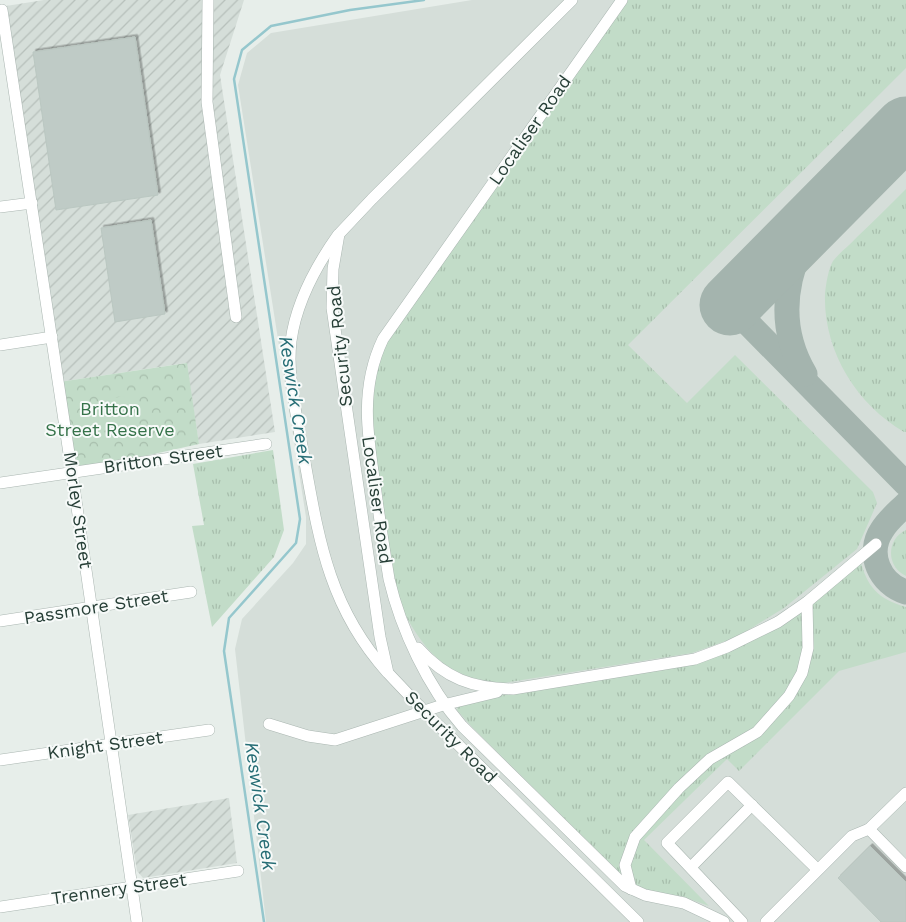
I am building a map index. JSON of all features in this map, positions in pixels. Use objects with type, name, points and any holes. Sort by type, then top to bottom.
[{"type":"street","points":[[208,0],[209,40],[206,69],[206,102],[236,317]]},
{"type":"street","points":[[388,673],[358,636],[341,605],[328,572],[319,539],[291,380],[291,341],[300,308],[325,253],[340,234],[372,199],[572,0]]},
{"type":"street","name":"Localiser Road","points":[[622,0],[383,339],[371,369],[365,410],[367,434],[384,550],[394,603],[444,705],[483,747],[626,886],[645,895],[684,903],[724,922]]},
{"type":"street","name":"Morley Street","points":[[2,10],[72,472],[137,922]]},
{"type":"street","points":[[0,207],[32,203]]},
{"type":"street","name":"Security Road","points":[[340,234],[332,290],[334,328],[380,638],[388,673],[424,711],[638,922]]},
{"type":"street","points":[[0,345],[52,337]]},
{"type":"street","name":"Britton Street","points":[[0,482],[266,444]]},
{"type":"street","points":[[269,724],[308,736],[335,740],[444,705],[513,689],[695,659],[756,634],[807,602],[876,544]]},
{"type":"street","name":"Passmore Street","points":[[0,621],[191,592]]},
{"type":"street","points":[[631,888],[625,865],[635,837],[679,788],[710,759],[757,732],[789,696],[802,673],[807,654],[809,636],[807,602]]},
{"type":"street","points":[[411,640],[436,666],[464,682],[487,688],[513,689]]},
{"type":"street","name":"Knight Street","points":[[0,760],[210,730]]},
{"type":"street","points":[[742,922],[667,843],[728,782],[818,869]]},
{"type":"street","points":[[766,922],[852,836],[869,829],[906,793]]},
{"type":"street","points":[[691,867],[752,805]]},
{"type":"street","points":[[869,829],[906,867]]},
{"type":"street","name":"Trennery Street","points":[[0,907],[238,871]]},
{"type":"shaded area","points":[[44,0],[244,0],[220,75],[275,432],[199,444],[186,363],[59,382],[6,6]]},
{"type":"shaded area","points":[[472,0],[906,0],[906,922],[266,922],[235,649],[242,619],[293,563],[306,544],[306,517],[238,85],[247,53],[271,33]]},
{"type":"shaded area","points":[[229,798],[237,863],[143,878],[137,871],[128,815]]},
{"type":"green space","points":[[626,0],[906,0],[906,68],[628,345],[687,403],[735,355],[873,492],[877,503],[857,549],[784,608],[737,637],[692,653],[504,683],[483,680],[451,668],[438,659],[416,634],[398,600],[370,428],[369,394],[384,342]]},
{"type":"green space","points":[[906,189],[906,432],[904,432],[871,406],[857,391],[846,373],[836,355],[830,335],[826,315],[825,294],[833,261]]},
{"type":"green space","name":"Britton Street Reserve","points":[[187,363],[199,444],[72,472],[59,382]]},
{"type":"green space","points":[[124,396],[130,437],[109,440],[103,400]]},
{"type":"green space","points":[[100,405],[105,436],[90,438],[85,407]]},
{"type":"green space","points":[[273,450],[284,530],[274,557],[212,627],[192,526],[204,525],[193,464]]},
{"type":"green space","points":[[906,530],[906,576],[899,572],[895,566],[891,553],[895,540],[899,534]]},
{"type":"green space","points":[[860,559],[866,577],[875,590],[888,600],[906,607],[906,652],[839,671],[739,771],[727,759],[644,840],[709,906],[681,896],[646,891],[629,882],[457,710],[459,703],[694,662],[748,642]]},
{"type":"building","points":[[135,37],[158,195],[56,210],[33,52]]},
{"type":"building","points":[[151,220],[165,314],[115,322],[101,228]]},
{"type":"building","points":[[870,846],[906,882],[906,922],[881,922],[838,878]]},
{"type":"waterway","name":"Keswick Creek","points":[[264,922],[224,651],[229,618],[296,543],[300,519],[234,79],[242,50],[271,26],[350,10],[424,0]]},
{"type":"taxiway","points":[[805,374],[795,354],[789,333],[787,313],[788,292],[799,252],[819,214]]},
{"type":"taxiway","points":[[730,305],[906,484]]},
{"type":"taxiway","points":[[906,504],[884,526],[877,539],[875,549],[878,567],[883,575],[897,588],[906,592]]},
{"type":"runway","points":[[730,305],[906,127]]}]
